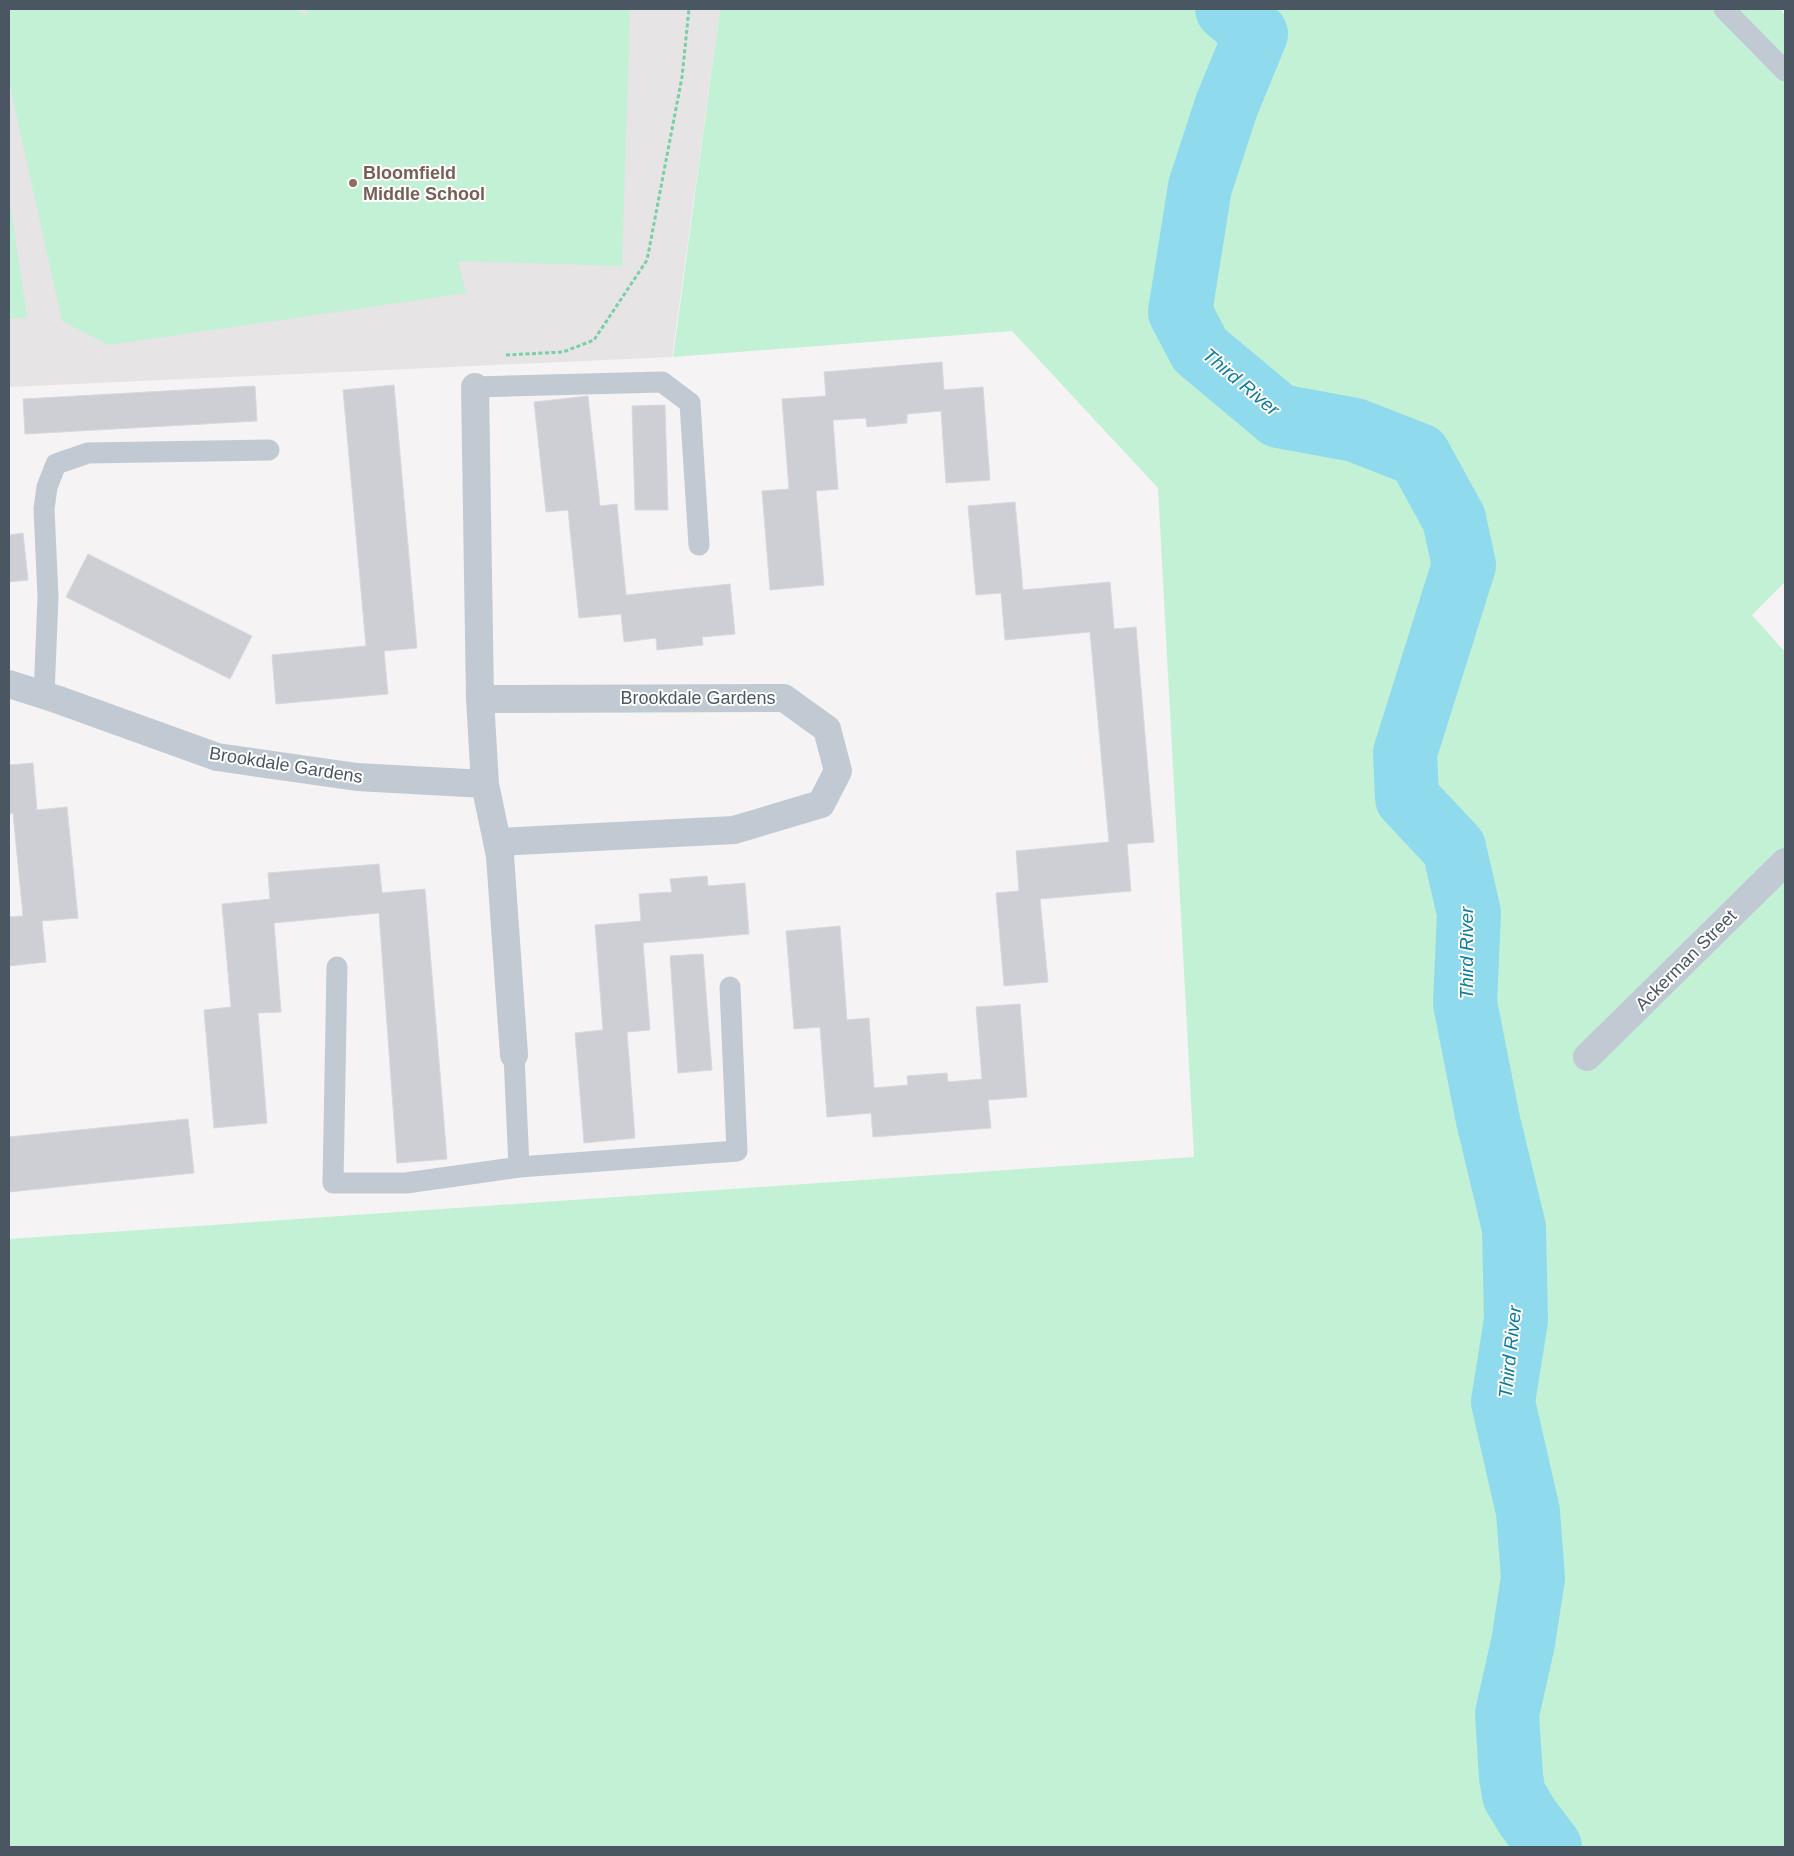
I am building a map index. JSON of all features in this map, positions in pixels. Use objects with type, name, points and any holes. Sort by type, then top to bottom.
[{"type":"street","points":[[475,387],[480,699],[485,784],[500,856],[514,1055]]},
{"type":"street","name":"Brookdale Gardens","points":[[9,684],[217,757],[357,777],[485,784]]},
{"type":"street","name":"Brookdale Gardens","points":[[480,699],[784,698],[827,729],[838,771],[821,804],[734,830],[497,842]]},
{"type":"street","name":"Ackerman Street","points":[[1587,1057],[1785,862]]},
{"type":"lane","points":[[1724,9],[1785,71]]},
{"type":"lane","points":[[475,387],[662,382],[690,403],[699,545]]},
{"type":"lane","points":[[44,695],[48,597],[44,509],[48,487],[56,464],[88,454],[269,450]]},
{"type":"lane","points":[[337,968],[333,1183],[406,1183],[519,1167],[737,1151],[730,987]]},
{"type":"lane","points":[[514,1055],[519,1167]]},
{"type":"path","points":[[475,387],[480,359],[516,354],[563,352],[594,340],[647,260],[682,77],[689,9]]},
{"type":"shaded area","name":"Bloomfield Middle School","points":[[9,9],[720,9],[672,357],[9,387]]},
{"type":"green space","name":"Bloomfield Middle School","points":[[9,9],[294,9],[306,15],[307,9],[630,9],[622,266],[458,261],[466,293],[109,345],[62,321],[9,82]]},
{"type":"green space","points":[[720,9],[1780,9],[1785,15],[1785,582],[1752,615],[1785,652],[1785,1847],[9,1847],[9,1239],[1194,1157],[1158,488],[1012,331],[673,357]]},
{"type":"green space","points":[[9,195],[27,317],[9,319]]},
{"type":"building","points":[[942,362],[944,390],[983,387],[990,480],[946,483],[941,411],[907,414],[907,423],[867,427],[866,418],[833,420],[838,489],[816,491],[824,585],[770,590],[762,491],[789,489],[782,399],[826,396],[824,372]]},
{"type":"building","points":[[394,385],[417,648],[384,651],[388,694],[276,704],[272,655],[366,646],[343,390]]},
{"type":"building","points":[[255,386],[257,421],[25,434],[23,399]]},
{"type":"building","points":[[588,396],[600,506],[617,504],[626,595],[730,584],[735,634],[702,637],[703,645],[657,650],[656,638],[624,642],[621,614],[579,618],[568,510],[546,512],[534,402]]},
{"type":"building","points":[[665,405],[668,510],[635,510],[632,406]]},
{"type":"building","points":[[1015,502],[1023,590],[1110,582],[1114,629],[1136,627],[1154,842],[1127,844],[1131,891],[1040,899],[1048,982],[1004,986],[996,893],[1019,891],[1016,851],[1109,842],[1090,632],[1005,640],[1001,593],[976,595],[968,506]]},
{"type":"building","points":[[23,533],[28,580],[9,582],[9,535]]},
{"type":"building","points":[[88,554],[252,636],[230,679],[66,597]]},
{"type":"building","points":[[33,763],[37,810],[67,807],[78,918],[42,921],[46,962],[9,966],[9,917],[23,916],[13,813],[9,814],[9,765]]},
{"type":"building","points":[[379,864],[382,893],[425,889],[447,1159],[397,1163],[379,913],[274,923],[281,1012],[258,1013],[267,1123],[214,1128],[204,1010],[231,1007],[222,904],[270,899],[268,873]]},
{"type":"building","points":[[707,876],[708,886],[745,883],[749,934],[643,943],[650,1030],[627,1032],[635,1138],[584,1143],[575,1033],[603,1030],[595,925],[641,921],[639,894],[672,892],[670,879]]},
{"type":"building","points":[[840,926],[847,1020],[869,1018],[874,1088],[908,1085],[907,1076],[947,1073],[948,1082],[982,1079],[976,1007],[1020,1004],[1027,1097],[988,1100],[991,1128],[873,1137],[871,1113],[827,1117],[820,1027],[794,1029],[786,931]]},
{"type":"building","points":[[703,954],[712,1070],[678,1073],[670,956]]},
{"type":"building","points":[[188,1119],[194,1173],[9,1192],[9,1137]]},
{"type":"waterway","name":"Third River","points":[[1227,9],[1256,34],[1226,107],[1200,187],[1180,312],[1200,350],[1279,416],[1355,430],[1419,455],[1454,519],[1464,565],[1405,753],[1407,798],[1454,848],[1469,913],[1465,1003],[1488,1120],[1514,1228],[1516,1320],[1503,1402],[1528,1512],[1533,1578],[1523,1643],[1507,1714],[1514,1795],[1528,1818],[1550,1847]]},
{"type":"place","name":"Bloomfield Middle School","points":[[353,183]]}]
